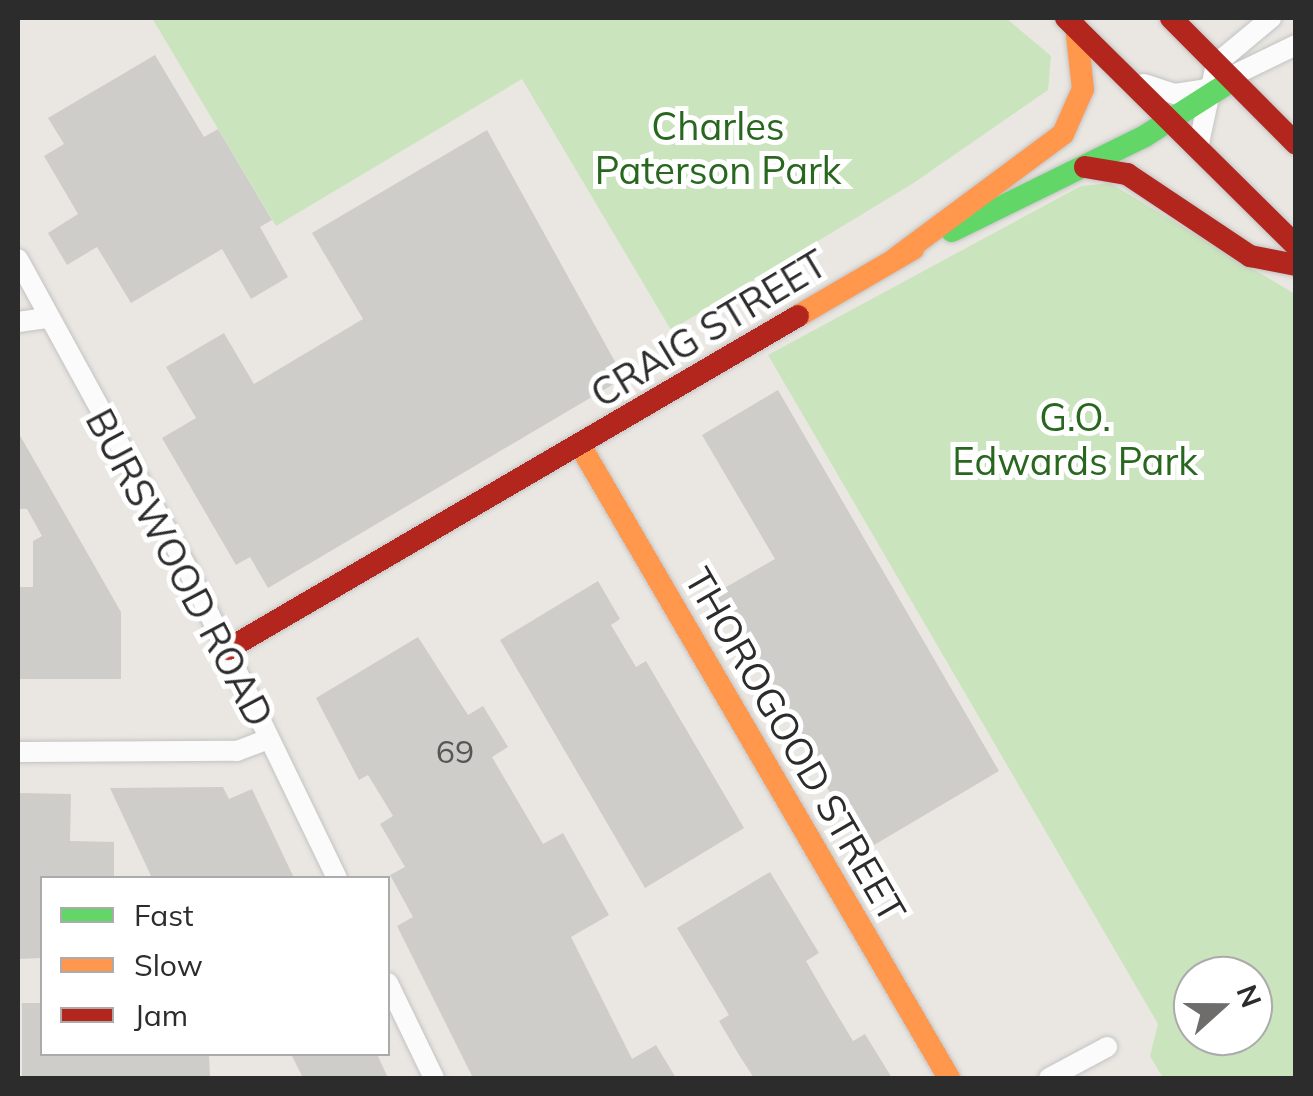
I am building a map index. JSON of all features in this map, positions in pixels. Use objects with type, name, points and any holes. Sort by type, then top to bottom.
[{"type":"main road","points":[[1170,18],[1296,144]]},
{"type":"main road","points":[[1071,22],[1296,246]]},
{"type":"main road","points":[[896,258],[1063,134],[1083,89],[1071,22]]},
{"type":"main road","name":"CRAIG STREET","points":[[228,648],[580,447],[896,258],[1085,167],[1170,120],[1205,94],[1224,72]]},
{"type":"main road","points":[[1085,167],[1127,174],[1250,256],[1296,265]]},
{"type":"main road","name":"THOROGOOD STREET","points":[[580,447],[949,1078]]},
{"type":"street","points":[[1224,72],[1271,18]]},
{"type":"street","points":[[1224,72],[1296,45]]},
{"type":"street","points":[[1121,70],[1175,94],[1205,94],[1198,148]]},
{"type":"street","name":"BURSWOOD ROAD","points":[[18,259],[45,318],[228,648],[336,876]]},
{"type":"street","points":[[18,322],[45,318]]},
{"type":"street","points":[[18,752],[237,751],[269,739]]},
{"type":"street","points":[[390,987],[434,1078]]},
{"type":"street","points":[[1048,1078],[1107,1046]]},
{"type":"green space","name":"Charles Paterson Park","points":[[152,18],[1006,18],[1051,56],[1048,90],[912,184],[671,330],[522,79],[276,226]]},
{"type":"green space","name":"G.O. Edwards Park","points":[[1110,183],[1295,294],[1295,1078],[1163,1078],[1150,1056],[1158,1024],[768,355],[1081,186]]},
{"type":"building","points":[[155,55],[204,137],[218,129],[272,220],[260,227],[288,277],[251,299],[222,249],[131,303],[97,247],[67,265],[48,233],[78,214],[44,156],[64,144],[48,118]]},
{"type":"building","points":[[487,130],[624,378],[268,588],[250,557],[236,565],[162,438],[196,418],[166,367],[224,333],[254,384],[363,319],[312,233]]},
{"type":"building","points":[[778,390],[999,771],[864,851],[714,594],[775,559],[702,435]]},
{"type":"building","points":[[18,432],[121,612],[121,679],[18,679],[18,587],[33,587],[33,541],[42,536],[27,509],[18,509]]},
{"type":"building","points":[[598,581],[620,619],[611,625],[636,667],[646,661],[744,828],[645,888],[500,640]]},
{"type":"building","points":[[418,637],[468,715],[483,706],[508,747],[492,757],[543,844],[563,833],[609,915],[571,937],[632,1059],[656,1045],[676,1078],[473,1078],[397,926],[413,917],[390,875],[405,867],[380,824],[393,816],[368,775],[359,780],[316,698]]},
{"type":"building","points":[[223,787],[229,799],[252,789],[293,876],[151,876],[110,788]]},
{"type":"building","points":[[18,793],[71,794],[70,841],[114,842],[114,876],[40,876],[40,958],[18,959]]},
{"type":"building","points":[[770,872],[819,953],[806,961],[829,1001],[853,1041],[865,1034],[892,1078],[754,1078],[739,1055],[719,1021],[729,1015],[677,928]]},
{"type":"building","points":[[22,1003],[40,1003],[40,1056],[209,1056],[210,1078],[22,1078]]},
{"type":"building","points":[[292,1056],[378,1056],[388,1078],[303,1078]]},
{"type":"traffic: fast","points":[[952,231],[1145,136],[1233,80]]},
{"type":"traffic: slow","points":[[896,258],[1063,134],[1083,89],[1076,27]]},
{"type":"traffic: slow","points":[[798,316],[913,249]]},
{"type":"traffic: slow","points":[[581,447],[949,1078]]},
{"type":"traffic: jam","points":[[1066,18],[1296,246]]},
{"type":"traffic: jam","points":[[1171,18],[1296,144]]},
{"type":"traffic: jam","points":[[1085,167],[1127,174],[1250,256],[1296,265]]},
{"type":"traffic: jam","points":[[228,649],[798,316]]}]
